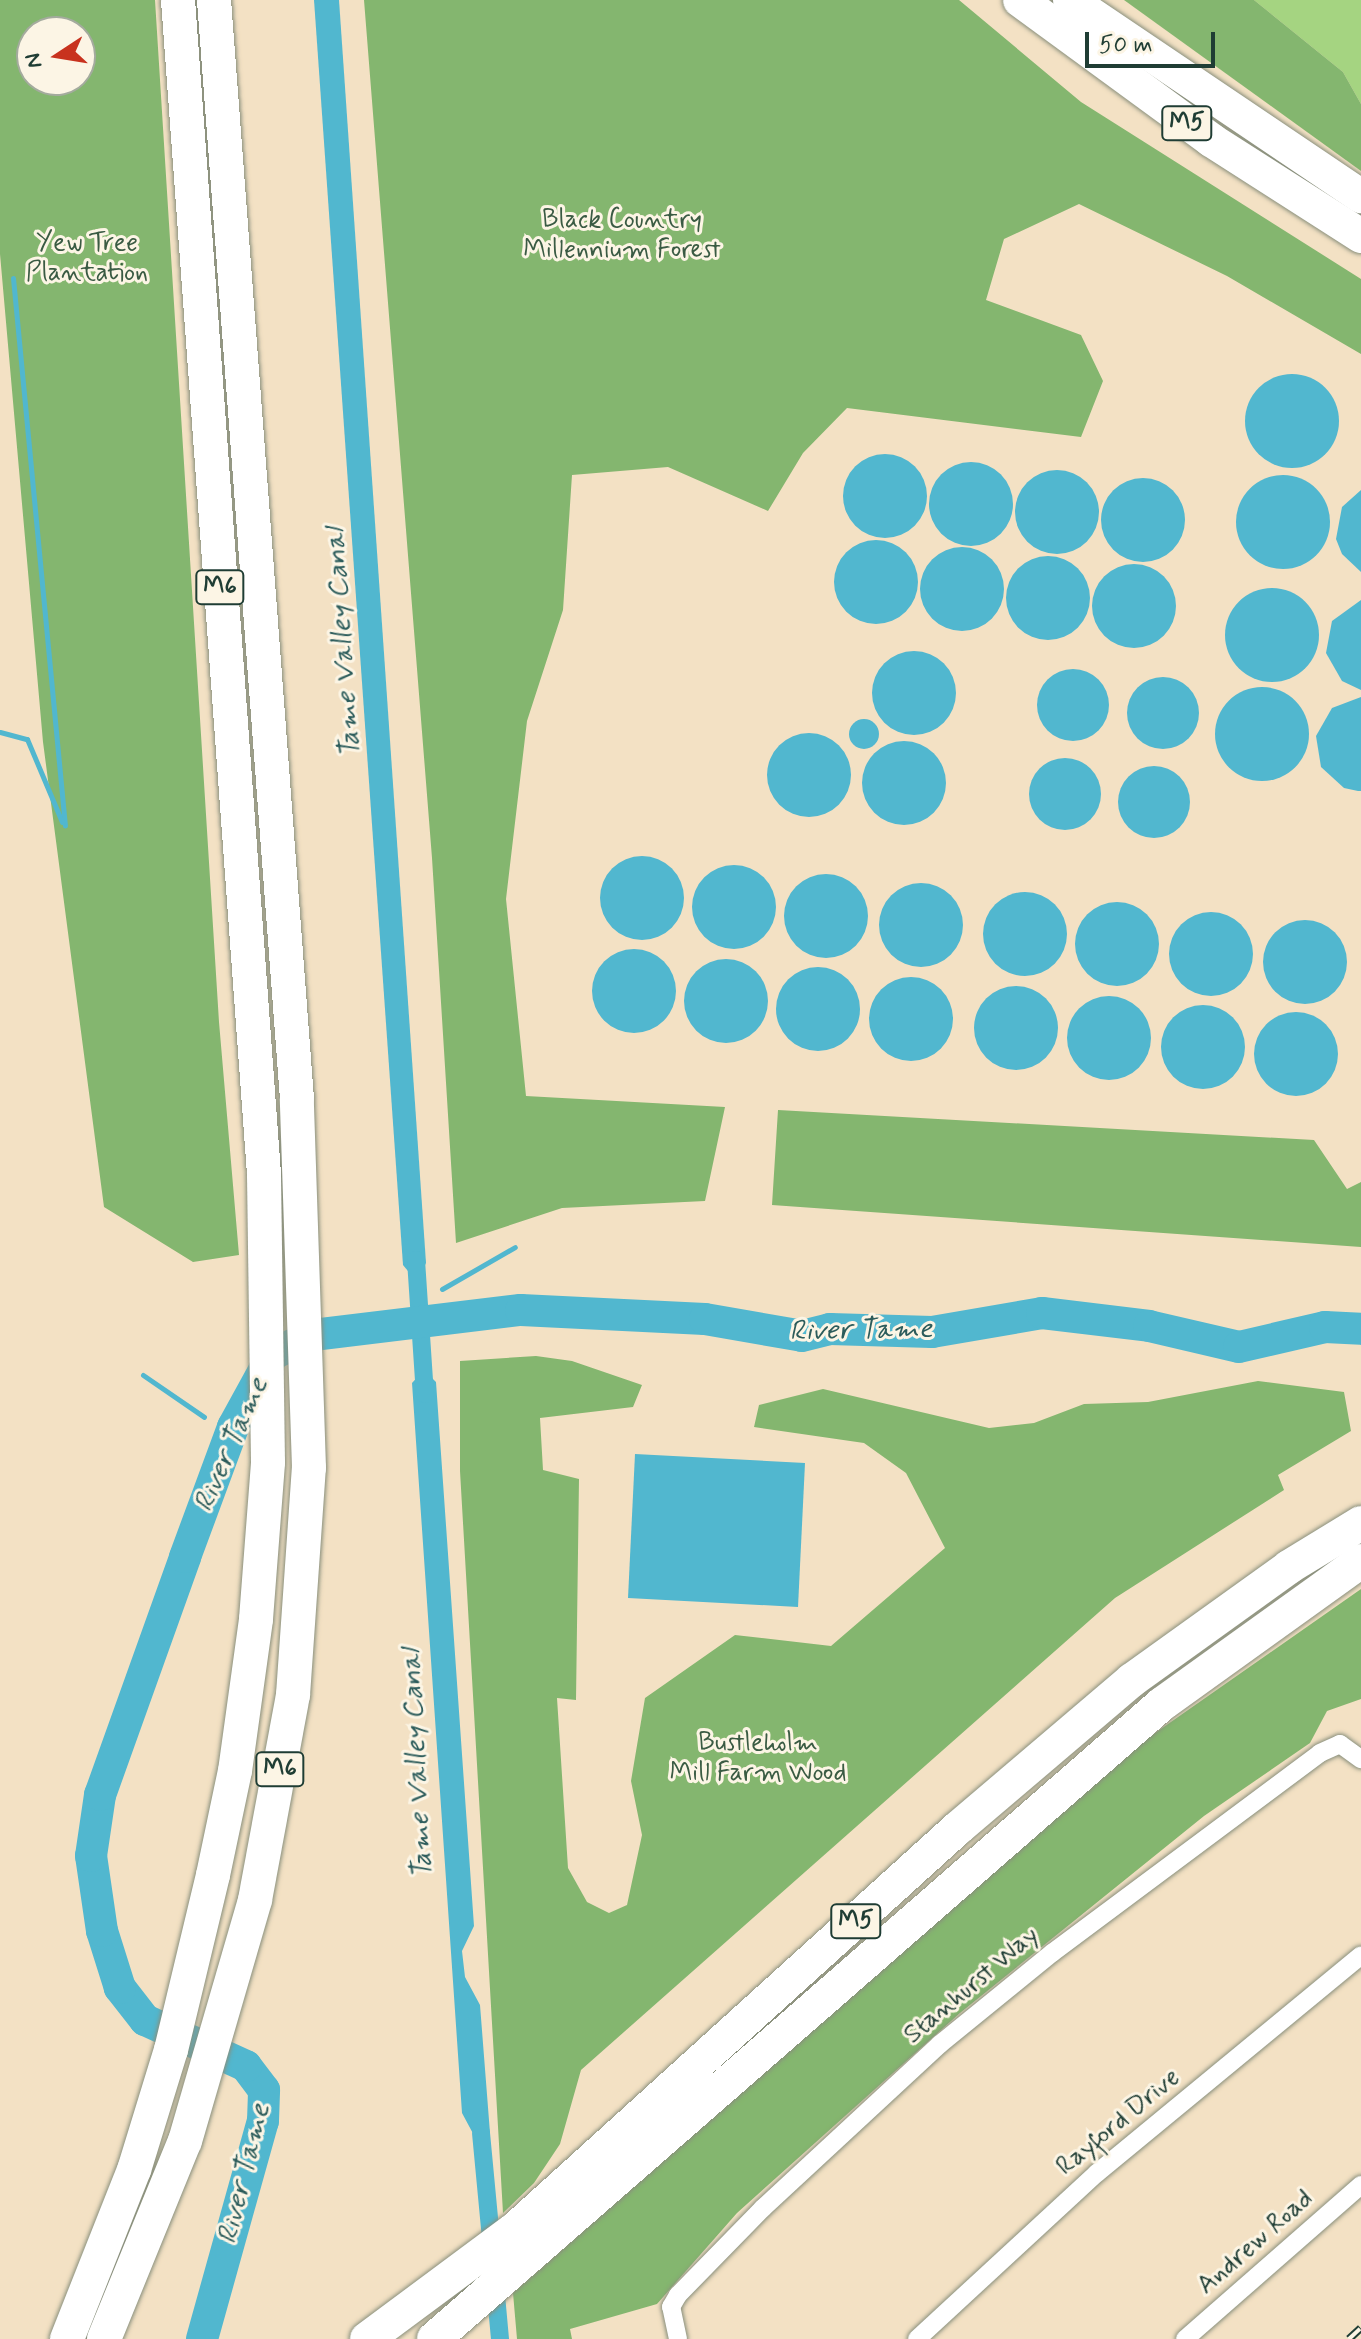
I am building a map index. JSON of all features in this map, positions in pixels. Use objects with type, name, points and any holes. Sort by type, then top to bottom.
[{"type":"highway","name":"M6","points":[[67,2339],[134,2170],[171,2050],[235,1771],[256,1619],[268,1462],[264,1174],[178,0]]},
{"type":"highway","name":"M6","points":[[104,2339],[185,2141],[255,1900],[293,1695],[309,1468],[301,1172],[214,0]]},
{"type":"highway","name":"M5","points":[[1020,0],[1211,140],[1361,236]]},
{"type":"highway","name":"M5","points":[[1070,0],[1361,196]]},
{"type":"highway","name":"M5","points":[[367,2339],[537,2210],[958,1828],[1132,1680],[1289,1567],[1361,1523]]},
{"type":"highway","name":"M5","points":[[434,2339],[1162,1704],[1361,1561]]},
{"type":"street","name":"Stanhurst Way","points":[[678,2339],[671,2307],[763,2208],[940,2044],[1198,1841],[1320,1753],[1340,1744],[1361,1759]]},
{"type":"street","name":"Rayford Drive","points":[[917,2339],[1097,2173],[1361,1955]]},
{"type":"street","name":"Andrew Road","points":[[1185,2339],[1361,2185]]},
{"type":"green space","name":"Yew Tree Plantation","points":[[0,0],[155,0],[219,1022],[239,1255],[193,1262],[104,1207],[43,742],[0,254]]},
{"type":"green space","name":"Black Country Millennium Forest","points":[[364,0],[959,0],[1081,102],[1361,279],[1361,354],[1227,276],[1079,204],[1004,239],[986,300],[1081,335],[1103,381],[1081,437],[847,408],[803,453],[768,511],[668,467],[572,475],[563,610],[527,721],[506,899],[526,1096],[725,1107],[705,1201],[562,1208],[456,1243],[432,858]]},
{"type":"green space","points":[[1124,0],[1254,0],[1343,72],[1361,104],[1361,171]]},
{"type":"green space","points":[[1254,0],[1361,0],[1361,104],[1343,72]]},
{"type":"green space","points":[[778,1110],[1314,1140],[1347,1189],[1361,1182],[1361,1247],[772,1205]]},
{"type":"green space","name":"Bustleholm Mill Farm Wood","points":[[536,1356],[572,1361],[642,1385],[633,1407],[540,1418],[543,1470],[579,1479],[576,1700],[557,1698],[568,1868],[587,1902],[609,1913],[627,1905],[642,1835],[631,1781],[645,1698],[735,1635],[831,1646],[945,1548],[906,1473],[864,1443],[754,1427],[759,1405],[823,1389],[989,1428],[1034,1423],[1084,1404],[1148,1402],[1258,1381],[1344,1392],[1351,1431],[1278,1475],[1284,1490],[1115,1598],[581,2070],[560,2144],[534,2183],[503,2213],[460,1471],[460,1361]]},
{"type":"green space","points":[[1361,1589],[1361,1699],[1327,1711],[1310,1743],[1204,1816],[960,2013],[737,2213],[657,2304],[570,2329],[572,2339],[517,2339],[513,2293],[1138,1745]]},
{"type":"water","points":[[314,0],[339,0],[426,1263],[417,1282],[403,1265]]},
{"type":"water","points":[[1292,374],[1310,378],[1325,388],[1335,403],[1339,421],[1335,439],[1325,454],[1310,464],[1292,468],[1274,464],[1259,454],[1249,439],[1245,421],[1249,403],[1259,388],[1274,378]]},
{"type":"water","points":[[885,454],[901,457],[915,466],[924,480],[927,496],[924,512],[915,526],[901,535],[885,538],[869,535],[855,526],[846,512],[843,496],[846,480],[855,466],[869,457]]},
{"type":"water","points":[[971,462],[987,465],[1001,474],[1010,488],[1013,504],[1010,520],[1001,534],[987,543],[971,546],[955,543],[941,534],[932,520],[929,504],[932,488],[941,474],[955,465]]},
{"type":"water","points":[[1057,470],[1073,473],[1087,482],[1096,496],[1099,512],[1096,528],[1087,542],[1073,551],[1057,554],[1041,551],[1027,542],[1018,528],[1015,512],[1018,496],[1027,482],[1041,473]]},
{"type":"water","points":[[1283,475],[1301,479],[1316,489],[1326,504],[1330,522],[1326,540],[1316,555],[1301,565],[1283,569],[1265,565],[1250,555],[1240,540],[1236,522],[1240,504],[1250,489],[1265,479]]},
{"type":"water","points":[[1143,478],[1159,481],[1173,490],[1182,504],[1185,520],[1182,536],[1173,550],[1159,559],[1143,562],[1127,559],[1113,550],[1104,536],[1101,520],[1104,504],[1113,490],[1127,481]]},
{"type":"water","points":[[1361,490],[1361,572],[1342,554],[1336,539],[1342,507]]},
{"type":"water","points":[[876,540],[892,543],[906,552],[915,566],[918,582],[915,598],[906,612],[892,621],[876,624],[860,621],[846,612],[837,598],[834,582],[837,566],[846,552],[860,543]]},
{"type":"water","points":[[962,547],[978,550],[992,559],[1001,573],[1004,589],[1001,605],[992,619],[978,628],[962,631],[946,628],[932,619],[923,605],[920,589],[923,573],[932,559],[946,550]]},
{"type":"water","points":[[1048,556],[1064,559],[1078,568],[1087,582],[1090,598],[1087,614],[1078,628],[1064,637],[1048,640],[1032,637],[1018,628],[1009,614],[1006,598],[1009,582],[1018,568],[1032,559]]},
{"type":"water","points":[[1134,564],[1150,567],[1164,576],[1173,590],[1176,606],[1173,622],[1164,636],[1150,645],[1134,648],[1118,645],[1104,636],[1095,622],[1092,606],[1095,590],[1104,576],[1118,567]]},
{"type":"water","points":[[1272,588],[1290,592],[1305,602],[1315,617],[1319,635],[1315,653],[1305,668],[1290,678],[1272,682],[1254,678],[1239,668],[1229,653],[1225,635],[1229,617],[1239,602],[1254,592]]},
{"type":"water","points":[[1361,600],[1361,690],[1342,681],[1326,653],[1332,621]]},
{"type":"water","points":[[914,651],[930,654],[949,670],[956,693],[953,709],[937,728],[914,735],[898,732],[879,716],[872,693],[875,677],[891,658]]},
{"type":"water","points":[[1073,669],[1099,679],[1109,705],[1099,731],[1073,741],[1047,731],[1037,705],[1047,679]]},
{"type":"water","points":[[1163,677],[1189,687],[1199,713],[1189,739],[1163,749],[1137,739],[1127,713],[1137,687]]},
{"type":"water","points":[[1262,687],[1280,691],[1295,701],[1305,716],[1309,734],[1305,752],[1295,767],[1280,777],[1262,781],[1244,777],[1229,767],[1219,752],[1215,734],[1219,716],[1229,701],[1244,691]]},
{"type":"water","points":[[1361,697],[1361,791],[1358,791],[1344,788],[1321,767],[1316,736],[1332,708]]},
{"type":"water","points":[[864,719],[875,723],[879,734],[875,745],[864,749],[853,745],[849,734],[853,723]]},
{"type":"water","points":[[809,733],[825,736],[844,752],[851,775],[848,791],[832,810],[809,817],[793,814],[774,798],[767,775],[770,759],[786,740]]},
{"type":"water","points":[[904,741],[920,744],[939,760],[946,783],[943,799],[927,818],[904,825],[888,822],[869,806],[862,783],[865,767],[881,748]]},
{"type":"water","points":[[1065,758],[1091,768],[1101,794],[1091,820],[1065,830],[1039,820],[1029,794],[1039,768]]},
{"type":"water","points":[[1147,766],[1161,766],[1180,776],[1190,795],[1190,809],[1180,828],[1161,838],[1147,838],[1128,828],[1118,809],[1118,795],[1128,776]]},
{"type":"water","points":[[634,856],[650,856],[666,863],[677,874],[684,898],[681,914],[672,928],[650,940],[634,940],[618,933],[607,922],[600,906],[600,890],[607,874],[618,863]]},
{"type":"water","points":[[726,865],[742,865],[758,872],[769,883],[776,907],[773,923],[764,937],[742,949],[726,949],[710,942],[699,931],[692,915],[692,899],[699,883],[710,872]]},
{"type":"water","points":[[818,874],[834,874],[850,881],[861,892],[868,916],[865,932],[856,946],[834,958],[818,958],[802,951],[791,940],[784,924],[784,908],[791,892],[802,881]]},
{"type":"water","points":[[913,883],[929,883],[945,890],[956,901],[963,925],[960,941],[951,955],[929,967],[913,967],[897,960],[886,949],[879,933],[879,917],[886,901],[897,890]]},
{"type":"water","points":[[1017,892],[1033,892],[1049,899],[1060,910],[1067,934],[1064,950],[1055,964],[1033,976],[1017,976],[1001,969],[990,958],[983,942],[983,926],[990,910],[1001,899]]},
{"type":"water","points":[[1117,902],[1133,905],[1147,914],[1156,928],[1159,944],[1156,960],[1147,974],[1133,983],[1117,986],[1101,983],[1087,974],[1078,960],[1075,944],[1078,928],[1087,914],[1101,905]]},
{"type":"water","points":[[1203,912],[1219,912],[1235,919],[1246,930],[1253,954],[1250,970],[1241,984],[1219,996],[1203,996],[1187,989],[1176,978],[1169,962],[1169,946],[1176,930],[1187,919]]},
{"type":"water","points":[[1297,920],[1313,920],[1329,927],[1340,938],[1347,962],[1344,978],[1335,992],[1313,1004],[1297,1004],[1281,997],[1270,986],[1263,970],[1263,954],[1270,938],[1281,927]]},
{"type":"water","points":[[626,949],[642,949],[658,956],[669,967],[676,991],[673,1007],[664,1021],[642,1033],[626,1033],[610,1026],[599,1015],[592,999],[592,983],[599,967],[610,956]]},
{"type":"water","points":[[718,959],[734,959],[750,966],[761,977],[768,1001],[765,1017],[756,1031],[734,1043],[718,1043],[702,1036],[691,1025],[684,1009],[684,993],[691,977],[702,966]]},
{"type":"water","points":[[810,967],[826,967],[842,974],[853,985],[860,1009],[857,1025],[848,1039],[826,1051],[810,1051],[794,1044],[783,1033],[776,1017],[776,1001],[783,985],[794,974]]},
{"type":"water","points":[[911,977],[927,980],[941,989],[950,1003],[953,1019],[950,1035],[941,1049],[927,1058],[911,1061],[895,1058],[881,1049],[872,1035],[869,1019],[872,1003],[881,989],[895,980]]},
{"type":"water","points":[[1008,986],[1024,986],[1040,993],[1051,1004],[1058,1028],[1055,1044],[1046,1058],[1024,1070],[1008,1070],[992,1063],[981,1052],[974,1036],[974,1020],[981,1004],[992,993]]},
{"type":"water","points":[[1101,996],[1117,996],[1133,1003],[1144,1014],[1151,1038],[1148,1054],[1139,1068],[1117,1080],[1101,1080],[1085,1073],[1074,1062],[1067,1046],[1067,1030],[1074,1014],[1085,1003]]},
{"type":"water","points":[[1195,1005],[1211,1005],[1227,1012],[1238,1023],[1245,1047],[1242,1063],[1233,1077],[1211,1089],[1195,1089],[1179,1082],[1168,1071],[1161,1055],[1161,1039],[1168,1023],[1179,1012]]},
{"type":"water","points":[[1288,1012],[1304,1012],[1320,1019],[1331,1030],[1338,1054],[1335,1070],[1326,1084],[1304,1096],[1288,1096],[1272,1089],[1261,1078],[1254,1062],[1254,1046],[1261,1030],[1272,1019]]},
{"type":"water","points":[[424,1370],[436,1382],[474,1926],[462,1951],[465,1977],[480,2005],[490,2133],[484,2154],[462,2113],[412,1383]]},
{"type":"water","points":[[635,1454],[805,1463],[798,1607],[628,1598]]},
{"type":"waterway","points":[[13,278],[65,826]]},
{"type":"waterway","points":[[0,732],[27,739],[62,822]]},
{"type":"waterway","points":[[442,1289],[515,1247]]},
{"type":"waterway","points":[[416,1260],[425,1394]]},
{"type":"waterway","name":"River Tame","points":[[202,2339],[263,2121],[264,2090],[246,2066],[145,2020],[120,1988],[102,1931],[91,1856],[100,1795],[185,1557],[233,1427],[273,1354],[313,1335],[521,1310],[705,1319],[802,1336],[830,1329],[932,1332],[1042,1313],[1149,1326],[1239,1347],[1325,1327],[1361,1329]]},
{"type":"waterway","points":[[143,1375],[204,1417]]},
{"type":"waterway","points":[[481,2133],[492,2250]]},
{"type":"waterway","points":[[495,2284],[500,2339]]},
{"type":"railway","points":[[1349,2339],[1361,2328]]},
{"type":"water label","name":"Tame Valley Canal","points":[[344,643]]},
{"type":"water label","name":"Tame Valley Canal","points":[[418,1764]]}]
